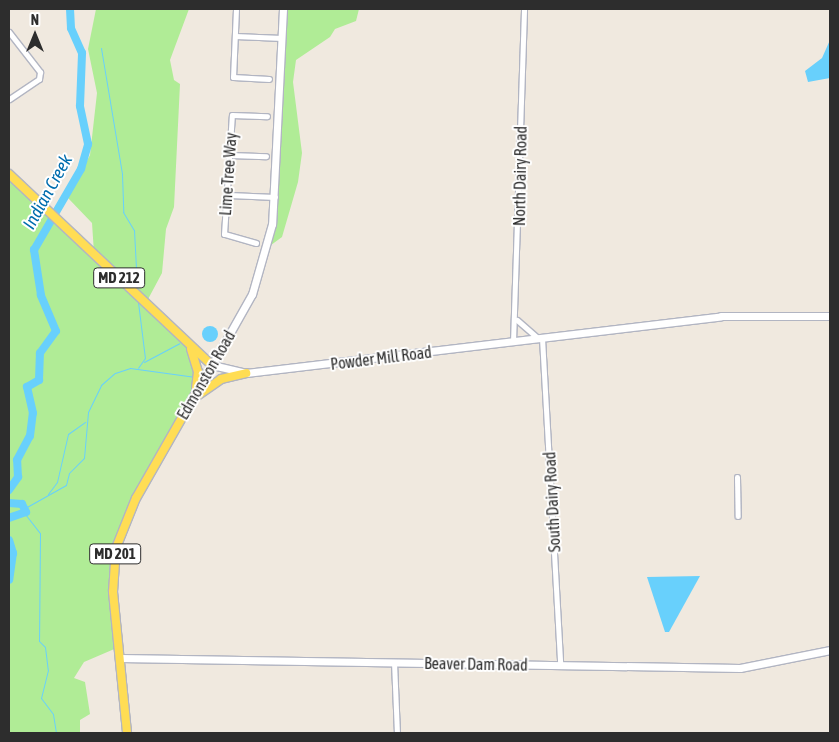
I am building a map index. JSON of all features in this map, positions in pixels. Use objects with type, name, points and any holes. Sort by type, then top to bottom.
[{"type":"main road","name":"Edmonston Road","points":[[127,733],[113,592],[118,540],[136,498],[194,399],[258,278],[275,197],[283,9]]},
{"type":"main road","name":"Powder Mill Road","points":[[9,174],[47,206],[212,365],[246,373],[737,315],[830,316]]},
{"type":"main road","points":[[190,345],[198,372],[194,399]]},
{"type":"main road","points":[[194,399],[212,383],[246,373]]},
{"type":"main road","name":"Beaver Dam Road","points":[[120,658],[740,668],[830,650]]},
{"type":"street","points":[[236,9],[233,78],[269,79]]},
{"type":"street","name":"North Dairy Road","points":[[513,342],[517,320],[524,9]]},
{"type":"street","points":[[9,32],[39,67],[39,78],[9,99]]},
{"type":"street","points":[[235,36],[282,38]]},
{"type":"street","name":"Lime Tree Way","points":[[256,243],[224,234],[229,195],[232,115],[267,116]]},
{"type":"street","points":[[230,155],[266,156]]},
{"type":"street","points":[[229,195],[275,197]]},
{"type":"street","points":[[517,320],[540,339]]},
{"type":"street","name":"South Dairy Road","points":[[540,339],[560,665]]},
{"type":"street","points":[[737,477],[738,516]]},
{"type":"street","points":[[394,662],[397,733]]},
{"type":"green space","points":[[96,9],[189,9],[170,60],[174,80],[180,84],[174,207],[166,229],[162,273],[146,303],[190,345],[198,365],[193,399],[136,498],[115,556],[119,647],[84,662],[74,678],[85,682],[90,714],[80,720],[80,733],[9,733],[9,174],[94,253],[92,223],[68,198],[90,155],[97,93],[88,49]]},
{"type":"green space","points":[[283,9],[359,9],[356,21],[335,29],[330,37],[296,60],[293,82],[302,153],[298,182],[282,237],[267,248]]},
{"type":"water","points":[[830,40],[830,78],[808,82],[805,71],[822,58]]},
{"type":"water","points":[[210,326],[216,328],[218,334],[216,340],[210,342],[204,340],[202,334],[204,328]]},
{"type":"water","points":[[700,576],[669,632],[665,632],[647,577]]},
{"type":"waterway","name":"Indian Creek","points":[[9,490],[18,477],[17,460],[30,436],[33,413],[27,387],[39,380],[40,353],[56,331],[41,295],[34,250],[81,169],[88,144],[80,106],[82,53],[71,28],[70,9]]},
{"type":"waterway","points":[[101,48],[122,174],[123,212],[134,230],[137,288]]},
{"type":"waterway","points":[[138,302],[145,358],[138,368]]},
{"type":"waterway","points":[[144,362],[179,343]]},
{"type":"waterway","points":[[25,508],[66,485],[69,473],[84,458],[88,412],[101,385],[115,373],[130,368],[195,377]]},
{"type":"waterway","points":[[48,494],[57,482],[68,434],[85,422]]},
{"type":"waterway","name":"Indian Creek","points":[[9,503],[22,504],[26,512],[9,518]]},
{"type":"waterway","points":[[25,514],[40,533],[39,641],[45,647],[48,670],[41,698],[53,714],[56,733]]},
{"type":"waterway","name":"Indian Creek","points":[[9,540],[13,553],[9,580]]}]
